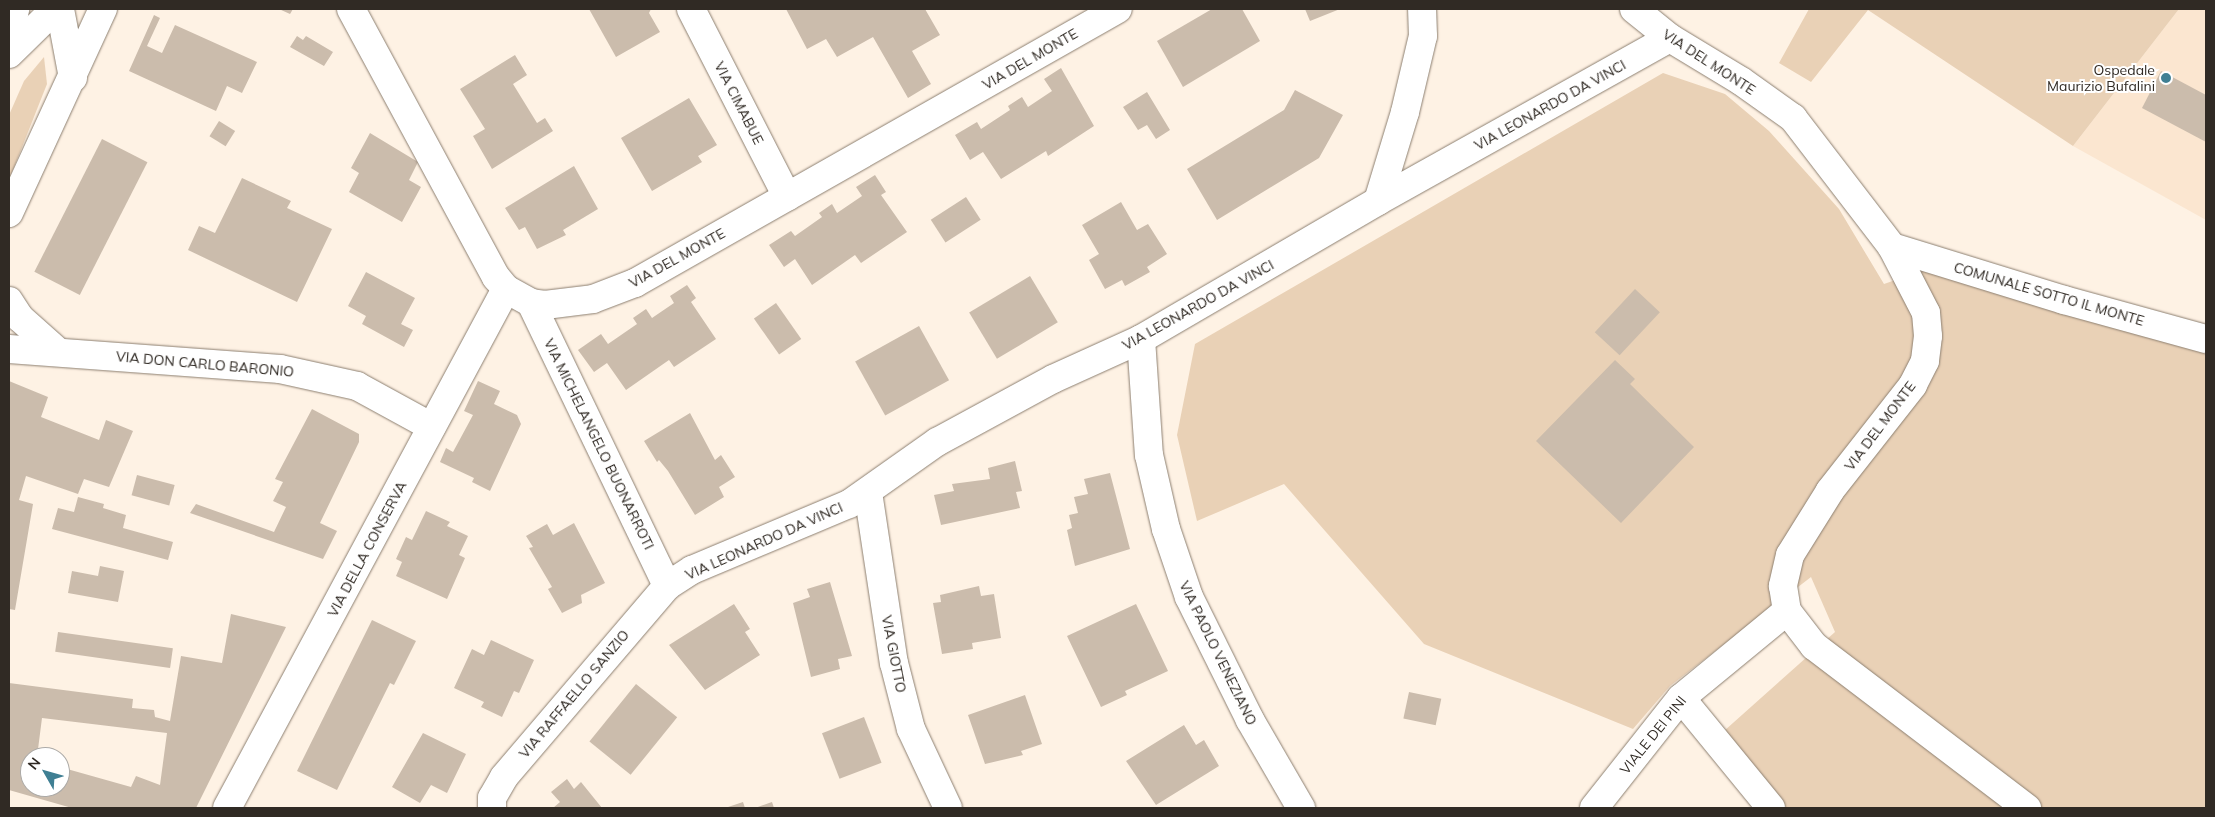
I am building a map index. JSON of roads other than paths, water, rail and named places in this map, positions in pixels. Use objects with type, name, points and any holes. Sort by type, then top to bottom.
[{"type":"street","points":[[9,54],[55,9]]},
{"type":"street","points":[[60,9],[73,78]]},
{"type":"street","points":[[9,213],[73,78],[103,9]]},
{"type":"street","name":"VIA DEL MONTE","points":[[351,9],[496,277],[506,289],[531,303],[561,305],[593,299],[635,283],[1118,9]]},
{"type":"street","name":"VIA CIMABUE","points":[[690,9],[787,197]]},
{"type":"street","points":[[1378,201],[1405,112],[1423,36],[1422,9]]},
{"type":"street","name":"VIA DEL MONTE","points":[[1634,9],[1670,38],[1741,81],[1792,118],[1892,247],[1926,313],[1928,336],[1925,361],[1913,386],[1830,490],[1790,555],[1782,586],[1787,611],[1814,646],[2028,808]]},
{"type":"street","name":"VIA LEONARDO DA VINCI","points":[[667,586],[692,570],[834,511],[868,492],[937,442],[1052,380],[1141,339],[1378,201],[1670,38]]},
{"type":"street","name":"COMUNALE SOTTO IL MONTE","points":[[1892,247],[2064,300],[2206,339]]},
{"type":"street","name":"VIA DELLA CONSERVA","points":[[227,808],[506,289]]},
{"type":"street","points":[[9,301],[20,318],[57,351]]},
{"type":"street","name":"VIA MICHELANGELO BUONARROTI","points":[[531,303],[667,586]]},
{"type":"street","name":"VIA PAOLO VENEZIANO","points":[[1141,339],[1149,455],[1166,530],[1188,597],[1250,720],[1301,808]]},
{"type":"street","name":"VIA DON CARLO BARONIO","points":[[9,349],[57,351],[280,370],[357,386],[432,427]]},
{"type":"street","name":"VIA GIOTTO","points":[[868,492],[894,663],[911,729],[948,808]]},
{"type":"street","name":"VIA RAFFAELLO SANZIO","points":[[486,805],[504,777],[667,586]]},
{"type":"street","name":"VIALE DEI PINI","points":[[1594,808],[1681,698],[1787,611]]},
{"type":"street","points":[[1681,698],[1771,808]]},
{"type":"place","name":"Ospedale Maurizio Bufalini","points":[[2166,78]]}]
